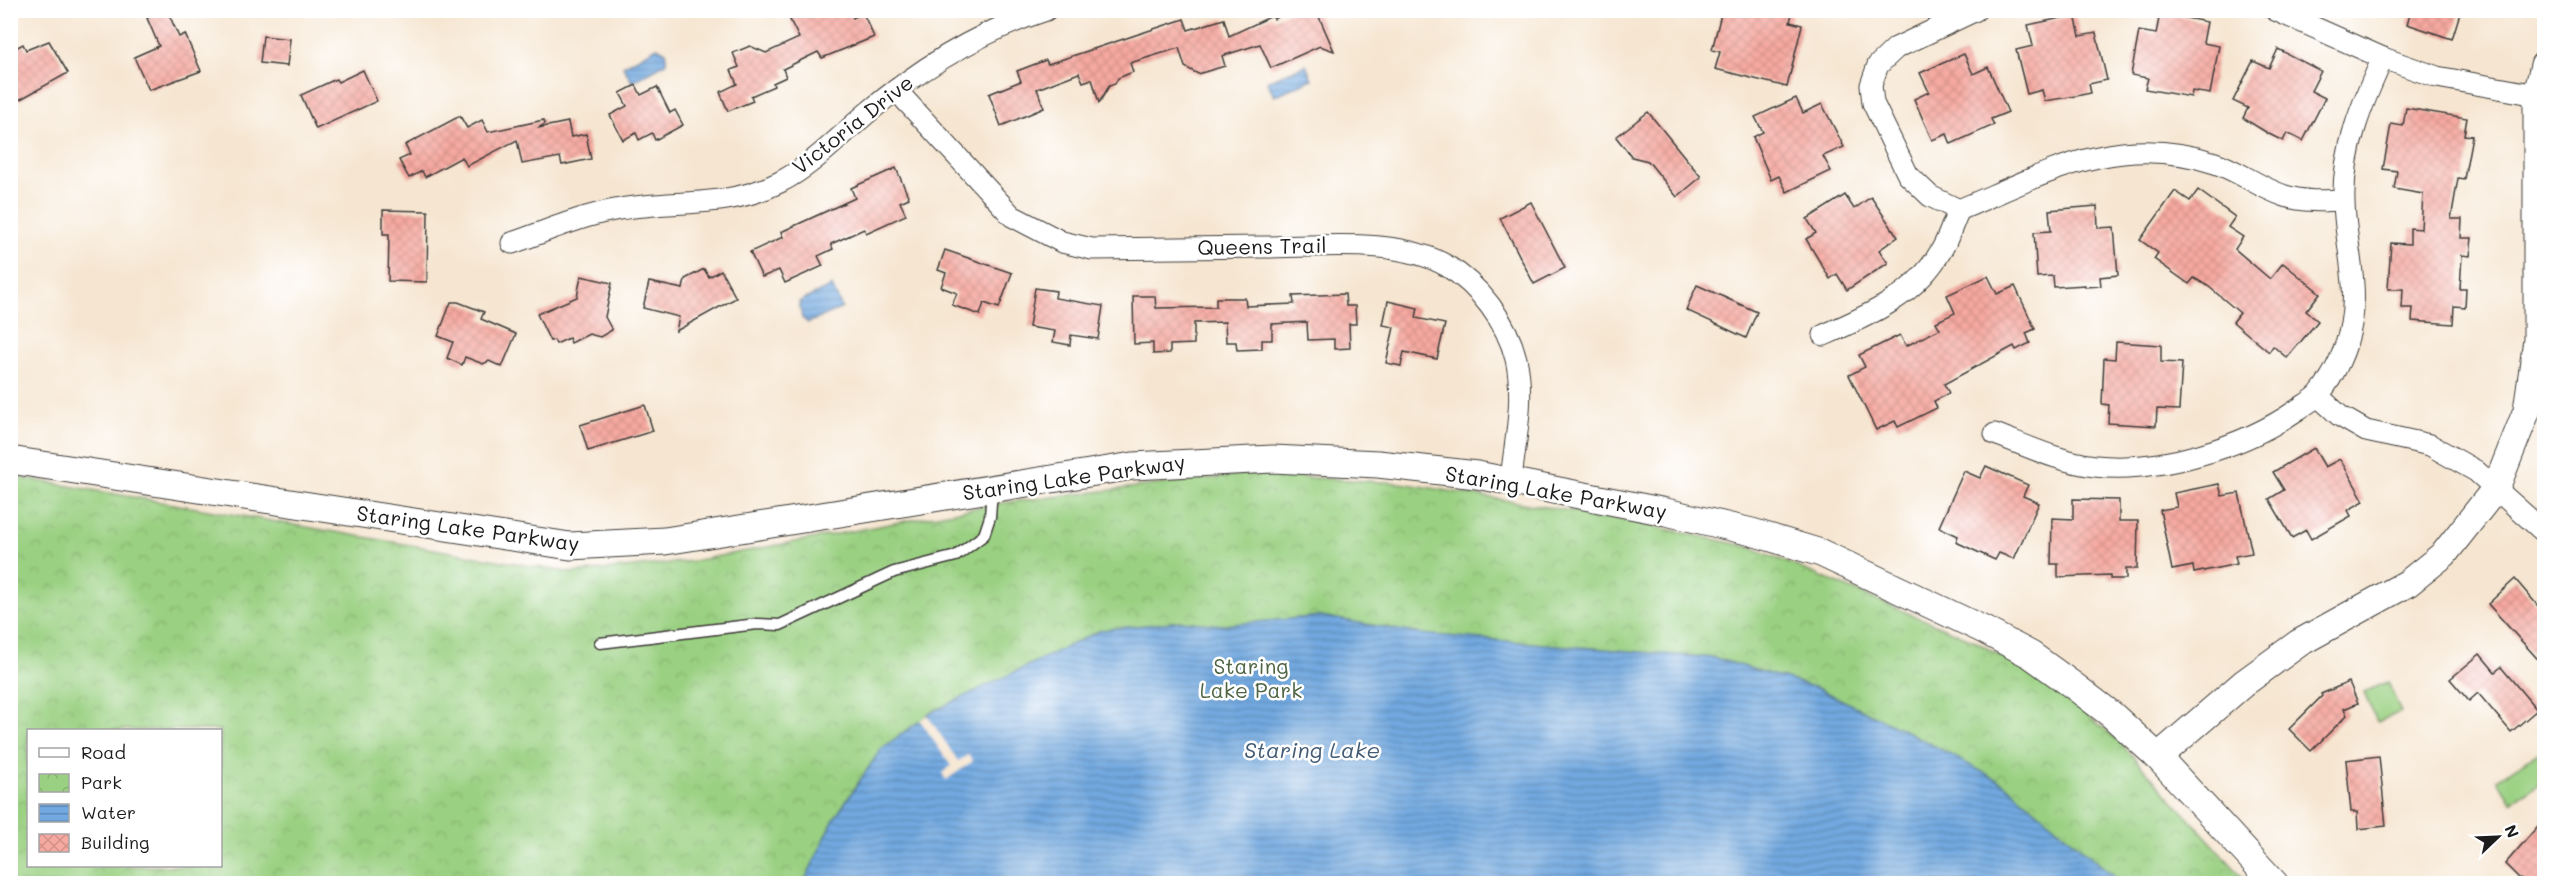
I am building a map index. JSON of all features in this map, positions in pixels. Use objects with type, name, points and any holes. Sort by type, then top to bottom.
[{"type":"street","name":"Victoria Drive","points":[[512,243],[573,221],[619,209],[727,201],[754,194],[783,181],[812,161],[896,90],[933,63],[976,38],[1014,20],[1046,10]]},
{"type":"street","points":[[1959,210],[1930,196],[1908,175],[1873,103],[1871,85],[1878,65],[1896,48],[1976,10]]},
{"type":"street","points":[[2275,10],[2354,43],[2383,58],[2437,77],[2537,95]]},
{"type":"street","points":[[1995,434],[2056,457],[2095,466],[2131,465],[2205,454],[2244,441],[2287,417],[2318,396],[2345,348],[2352,322],[2352,281],[2343,200],[2348,152],[2361,105],[2383,58]]},
{"type":"street","points":[[2158,757],[2244,683],[2299,643],[2408,583],[2444,554],[2496,488],[2528,410],[2537,340],[2537,95],[2544,65]]},
{"type":"street","name":"Queens Trail","points":[[896,90],[1012,216],[1062,242],[1092,249],[1359,246],[1406,250],[1446,266],[1478,291],[1499,320],[1516,358],[1520,396],[1511,480]]},
{"type":"street","points":[[1824,335],[1872,314],[1901,296],[1924,274],[1942,249],[1959,210],[2092,156],[2133,150],[2177,152],[2218,164],[2285,197],[2315,201],[2343,200]]},
{"type":"street","points":[[2318,396],[2340,416],[2366,431],[2430,445],[2476,471],[2544,532]]},
{"type":"street","name":"Staring Lake Parkway","points":[[10,460],[570,546],[665,541],[1135,466],[1273,459],[1378,464],[1511,480],[1752,532],[1821,553],[1938,606],[2031,655],[2112,715],[2158,757],[2275,884]]},
{"type":"lane","points":[[600,643],[757,624],[780,625],[894,573],[956,556],[984,535],[990,517],[992,489]]},
{"type":"green space","name":"Staring Lake Park","points":[[1248,474],[1401,483],[1624,520],[1750,547],[1975,641],[2053,687],[2119,741],[2248,883],[11,884],[11,476],[572,573],[693,561],[1001,503]]},
{"type":"green space","points":[[2388,682],[2401,712],[2377,722],[2364,692]]},
{"type":"green space","points":[[2543,750],[2544,781],[2511,802],[2497,779]]},
{"type":"water","points":[[657,47],[666,52],[666,63],[632,82],[623,66]]},
{"type":"water","points":[[1306,65],[1312,79],[1274,96],[1267,81]]},
{"type":"water","points":[[832,286],[842,308],[808,323],[802,318],[799,302]]},
{"type":"water","name":"Staring Lake","points":[[1321,616],[1421,634],[1715,658],[1817,688],[1912,734],[2005,784],[2122,883],[803,884],[834,819],[881,749],[932,712],[1101,630],[1181,621],[1222,625]]},
{"type":"pier","points":[[927,715],[958,761],[968,755],[973,761],[946,780],[942,773],[951,766],[920,720]]},
{"type":"building","points":[[167,10],[179,37],[185,34],[201,71],[149,90],[134,57],[159,46],[147,18]]},
{"type":"building","points":[[811,10],[849,10],[853,18],[863,13],[874,37],[822,58],[818,52],[783,69],[786,77],[773,83],[774,86],[751,96],[753,101],[728,111],[720,92],[737,84],[731,70],[739,67],[733,53],[750,46],[766,53],[799,38],[790,20]]},
{"type":"building","points":[[1293,10],[1316,10],[1334,51],[1320,46],[1271,68],[1260,44],[1222,56],[1225,66],[1198,74],[1185,67],[1179,48],[1130,63],[1133,72],[1118,78],[1115,84],[1109,86],[1099,103],[1092,79],[1083,82],[1079,73],[1037,89],[1044,108],[1001,126],[989,94],[1021,81],[1017,71],[1046,60],[1048,64],[1184,19],[1188,30],[1224,19],[1229,36],[1272,16],[1274,19]]},
{"type":"building","points":[[1722,10],[1793,10],[1790,22],[1802,25],[1787,87],[1715,69],[1720,52],[1712,50]]},
{"type":"building","points":[[2411,10],[2461,10],[2452,39],[2407,24]]},
{"type":"building","points":[[2160,13],[2207,22],[2203,43],[2219,46],[2210,94],[2192,91],[2191,97],[2145,89],[2148,78],[2131,75],[2139,31],[2156,34]]},
{"type":"building","points":[[2075,15],[2080,36],[2096,33],[2107,80],[2089,84],[2091,93],[2076,96],[2045,101],[2042,90],[2027,94],[2016,50],[2033,46],[2028,25]]},
{"type":"building","points":[[263,36],[290,39],[287,66],[260,63]]},
{"type":"building","points":[[49,41],[68,73],[10,105],[10,51],[23,44],[26,50]]},
{"type":"building","points":[[2278,49],[2321,71],[2311,91],[2325,98],[2303,141],[2287,133],[2283,141],[2269,134],[2243,118],[2248,108],[2233,101],[2253,61],[2269,68]]},
{"type":"building","points":[[1964,54],[1973,74],[1988,67],[2008,112],[1991,119],[1994,125],[1951,144],[1947,134],[1932,140],[1914,99],[1929,92],[1920,73]]},
{"type":"building","points":[[363,70],[377,101],[316,129],[301,95]]},
{"type":"building","points":[[636,85],[641,95],[657,87],[670,113],[675,110],[683,125],[655,140],[652,133],[639,140],[636,133],[623,140],[610,115],[627,106],[620,93]]},
{"type":"building","points":[[1796,98],[1803,113],[1822,104],[1844,147],[1823,156],[1831,171],[1787,192],[1779,176],[1771,180],[1753,137],[1763,132],[1755,117]]},
{"type":"building","points":[[2406,108],[2467,118],[2464,135],[2472,136],[2464,179],[2458,178],[2451,219],[2462,219],[2461,238],[2472,238],[2470,256],[2462,255],[2460,289],[2466,289],[2465,307],[2454,306],[2453,324],[2412,321],[2413,308],[2402,308],[2403,289],[2388,289],[2391,243],[2410,244],[2410,228],[2421,229],[2423,194],[2394,189],[2397,171],[2383,169],[2391,124],[2403,126]]},
{"type":"building","points":[[1648,112],[1701,177],[1677,197],[1648,161],[1632,157],[1616,137]]},
{"type":"building","points":[[460,116],[467,128],[482,120],[488,132],[544,120],[545,124],[538,128],[568,122],[571,137],[586,134],[591,159],[562,165],[560,157],[522,164],[517,140],[467,166],[462,157],[425,177],[422,171],[409,178],[399,160],[410,155],[405,145]]},
{"type":"building","points":[[896,168],[909,198],[900,202],[906,215],[866,233],[864,229],[831,244],[833,249],[818,256],[823,266],[785,283],[779,270],[762,277],[750,252],[783,237],[781,232],[855,198],[851,188]]},
{"type":"building","points":[[2198,190],[2235,217],[2228,227],[2243,237],[2235,249],[2270,279],[2283,263],[2320,293],[2306,311],[2318,321],[2287,358],[2273,346],[2269,352],[2233,322],[2240,313],[2208,286],[2194,278],[2189,284],[2154,259],[2158,253],[2140,240],[2175,191],[2190,201]]},
{"type":"building","points":[[1845,195],[1854,209],[1871,197],[1898,237],[1879,250],[1888,263],[1847,290],[1837,274],[1830,279],[1806,239],[1816,233],[1807,219]]},
{"type":"building","points":[[1531,202],[1565,268],[1534,284],[1500,218]]},
{"type":"building","points":[[2097,206],[2098,228],[2114,227],[2118,275],[2100,277],[2101,286],[2085,287],[2085,285],[2054,287],[2053,276],[2037,277],[2034,232],[2051,231],[2049,210]]},
{"type":"building","points":[[383,210],[428,211],[427,282],[388,281],[389,234],[383,234]]},
{"type":"building","points":[[945,250],[1012,273],[999,308],[984,303],[980,315],[952,305],[957,293],[941,287],[946,273],[938,270]]},
{"type":"building","points":[[704,269],[709,277],[721,270],[736,298],[676,331],[679,317],[643,308],[649,282],[683,289],[685,279]]},
{"type":"building","points":[[581,276],[612,283],[605,317],[612,330],[600,337],[589,334],[571,343],[569,338],[556,344],[554,340],[550,341],[537,314],[577,297]]},
{"type":"building","points":[[1988,276],[1997,294],[2015,286],[2035,329],[2026,333],[2030,343],[2016,350],[2014,346],[1944,384],[1949,393],[1934,401],[1937,408],[1898,427],[1895,421],[1876,430],[1849,375],[1865,367],[1859,355],[1900,335],[1906,346],[1940,329],[1936,322],[1955,313],[1947,295]]},
{"type":"building","points":[[1697,285],[1757,312],[1746,338],[1686,310]]},
{"type":"building","points":[[1035,288],[1056,291],[1055,298],[1103,306],[1098,339],[1071,335],[1070,345],[1053,342],[1055,331],[1029,327]]},
{"type":"building","points":[[1345,294],[1346,306],[1355,306],[1356,324],[1349,324],[1350,348],[1334,349],[1334,339],[1308,340],[1307,322],[1272,324],[1272,340],[1262,340],[1262,349],[1237,350],[1236,342],[1226,342],[1225,322],[1194,323],[1194,344],[1170,345],[1170,353],[1153,354],[1153,343],[1134,344],[1133,296],[1155,296],[1156,308],[1216,307],[1216,298],[1245,298],[1246,306],[1294,304],[1293,296]]},
{"type":"building","points":[[1388,301],[1418,308],[1416,318],[1445,324],[1437,359],[1404,352],[1401,366],[1386,363],[1394,327],[1383,325]]},
{"type":"building","points":[[451,302],[458,302],[484,312],[481,319],[516,334],[502,367],[489,361],[483,364],[465,357],[462,365],[447,358],[453,342],[438,336]]},
{"type":"building","points":[[2116,342],[2161,345],[2161,362],[2182,363],[2179,410],[2157,409],[2156,426],[2108,423],[2109,405],[2102,404],[2104,358],[2115,359]]},
{"type":"building","points":[[645,405],[653,431],[588,451],[580,425]]},
{"type":"building","points":[[2314,448],[2325,467],[2340,459],[2364,501],[2348,510],[2351,516],[2311,539],[2306,530],[2292,538],[2269,499],[2284,490],[2273,472]]},
{"type":"building","points":[[1986,466],[2028,485],[2023,496],[2039,503],[2014,559],[1999,553],[1995,560],[1956,542],[1958,536],[1939,527],[1964,471],[1980,478]]},
{"type":"building","points":[[2219,484],[2222,496],[2239,493],[2252,553],[2235,556],[2237,564],[2194,573],[2193,566],[2172,570],[2160,510],[2177,507],[2174,493]]},
{"type":"building","points":[[2073,499],[2119,500],[2119,521],[2138,521],[2137,569],[2126,569],[2126,579],[2110,579],[2110,575],[2058,577],[2058,564],[2051,564],[2052,518],[2073,519]]},
{"type":"building","points":[[2515,579],[2544,613],[2544,666],[2488,604]]},
{"type":"building","points":[[2480,654],[2495,672],[2501,667],[2537,710],[2511,732],[2478,693],[2469,701],[2450,679]]},
{"type":"building","points":[[2349,682],[2358,703],[2344,709],[2347,715],[2311,751],[2289,729],[2322,696],[2321,694]]},
{"type":"building","points":[[2379,756],[2386,826],[2358,829],[2357,812],[2351,812],[2346,760]]},
{"type":"building","points":[[2544,819],[2544,884],[2525,884],[2505,864]]}]
